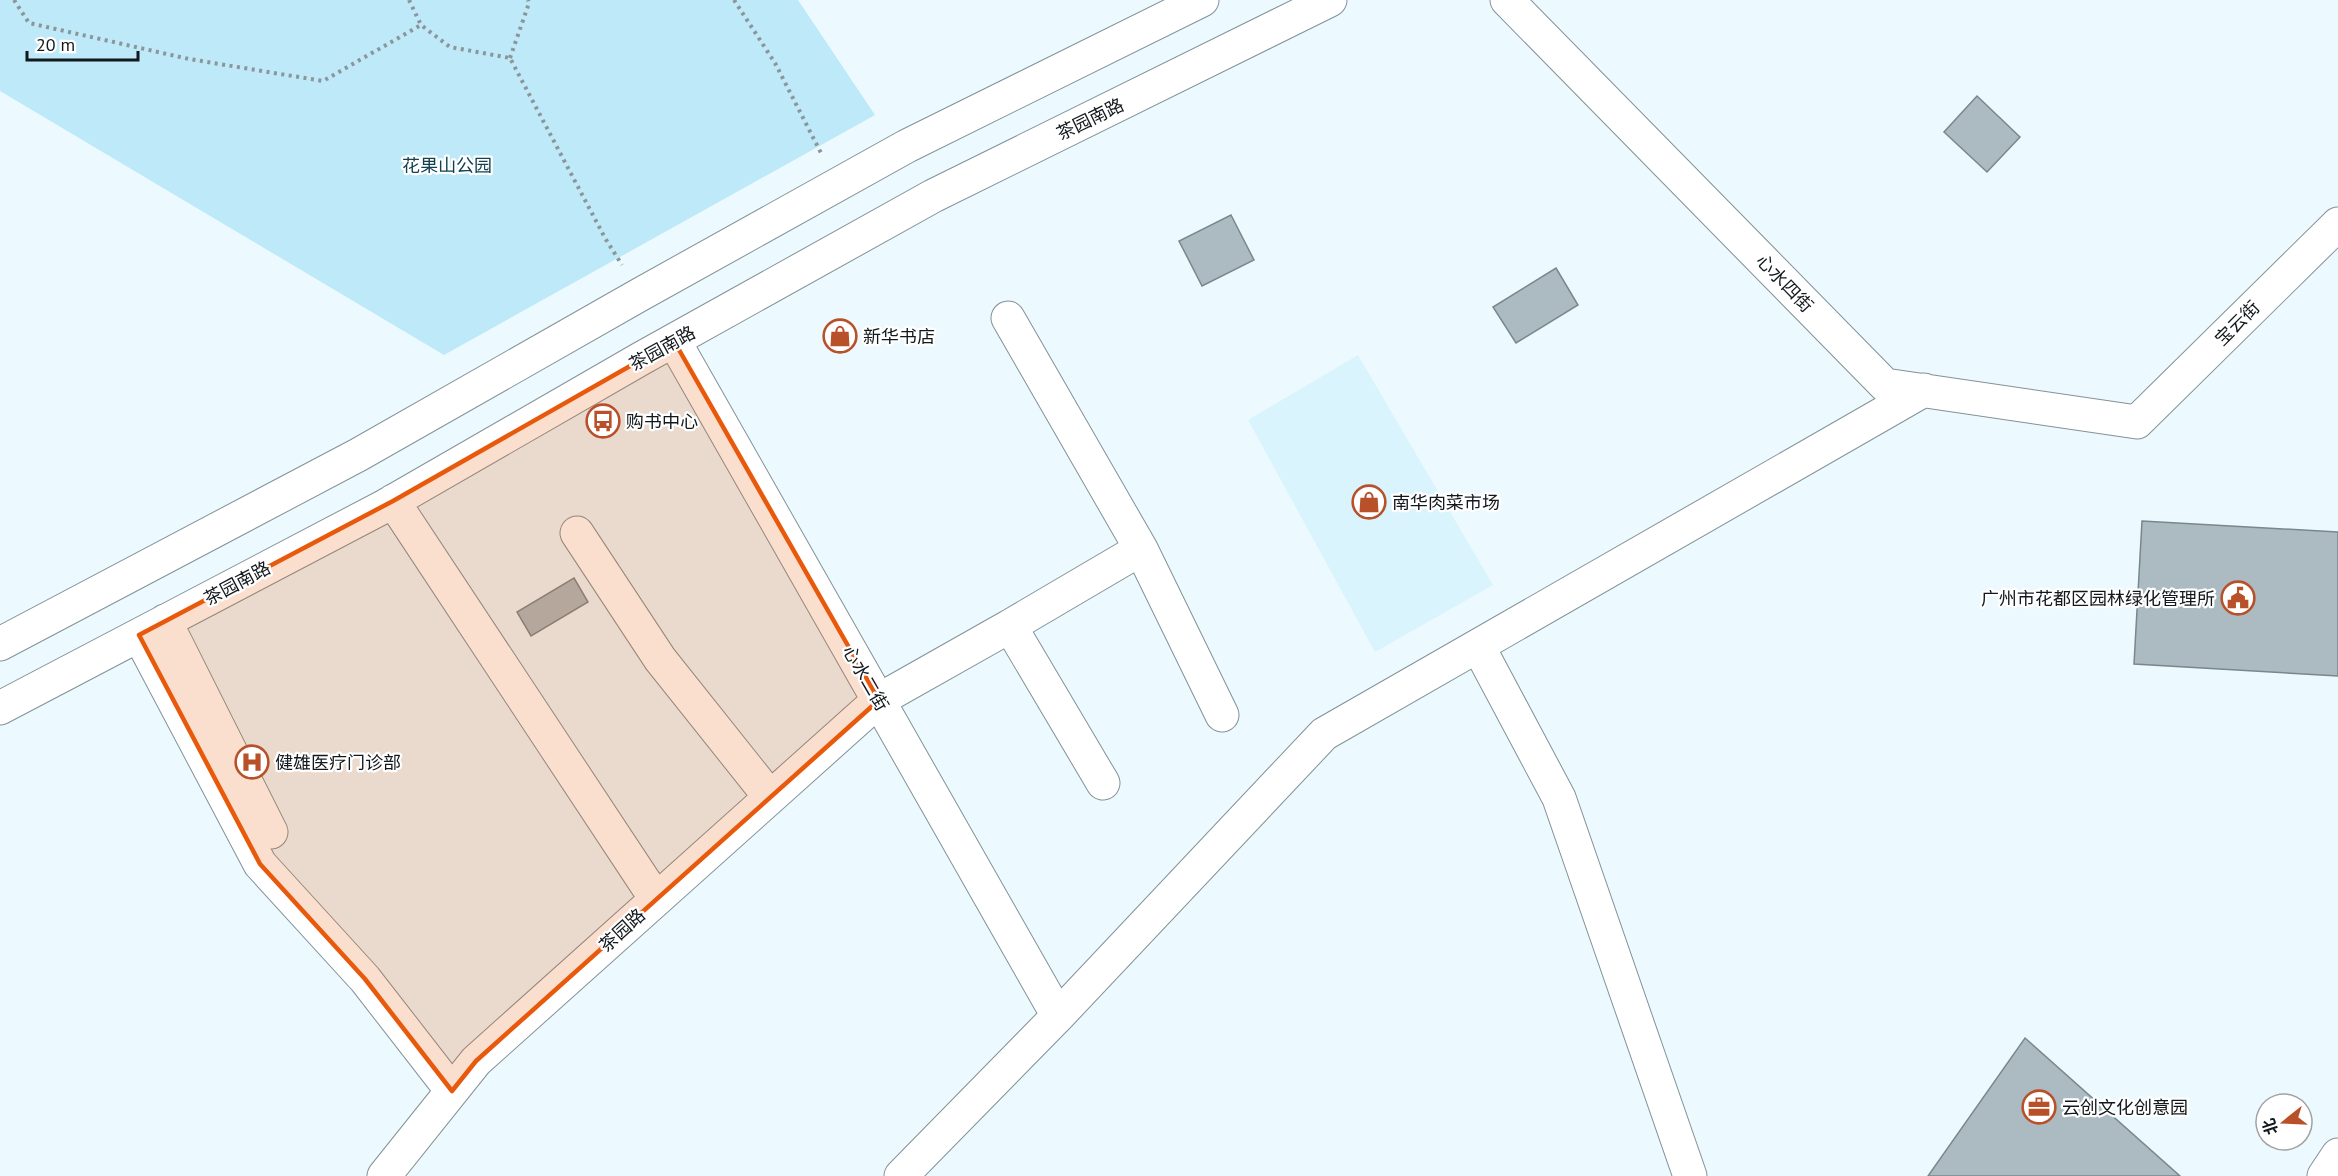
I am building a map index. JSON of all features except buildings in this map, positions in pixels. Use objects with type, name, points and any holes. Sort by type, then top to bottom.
[{"type":"street","points":[[0,644],[358,455],[907,146],[1202,0]]},
{"type":"street","name":"茶园南路","points":[[0,708],[393,501],[933,196],[1330,0]]},
{"type":"street","name":"心水四街","points":[[1507,0],[1885,385],[2137,422]]},
{"type":"street","name":"宝云街","points":[[2137,422],[2338,224]]},
{"type":"street","points":[[1008,318],[1141,549],[1222,715]]},
{"type":"street","name":"心水二街","points":[[674,341],[1058,1016]]},
{"type":"street","points":[[901,1176],[1058,1016],[1324,734],[1924,390]]},
{"type":"street","points":[[393,501],[656,899]]},
{"type":"street","points":[[577,533],[660,659],[770,797]]},
{"type":"street","name":"茶园路","points":[[387,1175],[476,1062],[879,700],[1141,549]]},
{"type":"street","points":[[1010,626],[1103,783]]},
{"type":"street","points":[[152,628],[271,832]]},
{"type":"street","points":[[152,628],[260,864],[364,979],[452,1090]]},
{"type":"street","points":[[1478,646],[1559,798],[1690,1176]]},
{"type":"street","points":[[2324,1176],[2338,1155]]},
{"type":"path","points":[[14,0],[29,23],[189,59],[323,81],[421,25]]},
{"type":"path","points":[[409,0],[421,25],[450,47],[510,58]]},
{"type":"path","points":[[528,0],[530,3],[510,58],[604,238]]},
{"type":"path","points":[[734,0],[775,63],[825,162]]},
{"type":"highlighted area","points":[[674,341],[879,700],[476,1061],[452,1091],[365,979],[260,864],[139,635],[393,501]]},
{"type":"shaded area","name":"南华肉菜市场","points":[[1358,355],[1493,585],[1375,652],[1248,420]]},
{"type":"green space","name":"花果山公园","points":[[0,0],[798,0],[875,115],[444,355],[0,91]]},
{"type":"place","name":"新华书店","points":[[840,336]]},
{"type":"place","name":"购书中心","points":[[603,421]]},
{"type":"place","name":"南华肉菜市场","points":[[1369,502]]},
{"type":"place","name":"广州市花都区园林绿化管理所","points":[[2238,598]]},
{"type":"place","name":"健雄医疗门诊部","points":[[252,762]]},
{"type":"place","name":"云创文化创意园","points":[[2039,1107]]}]
